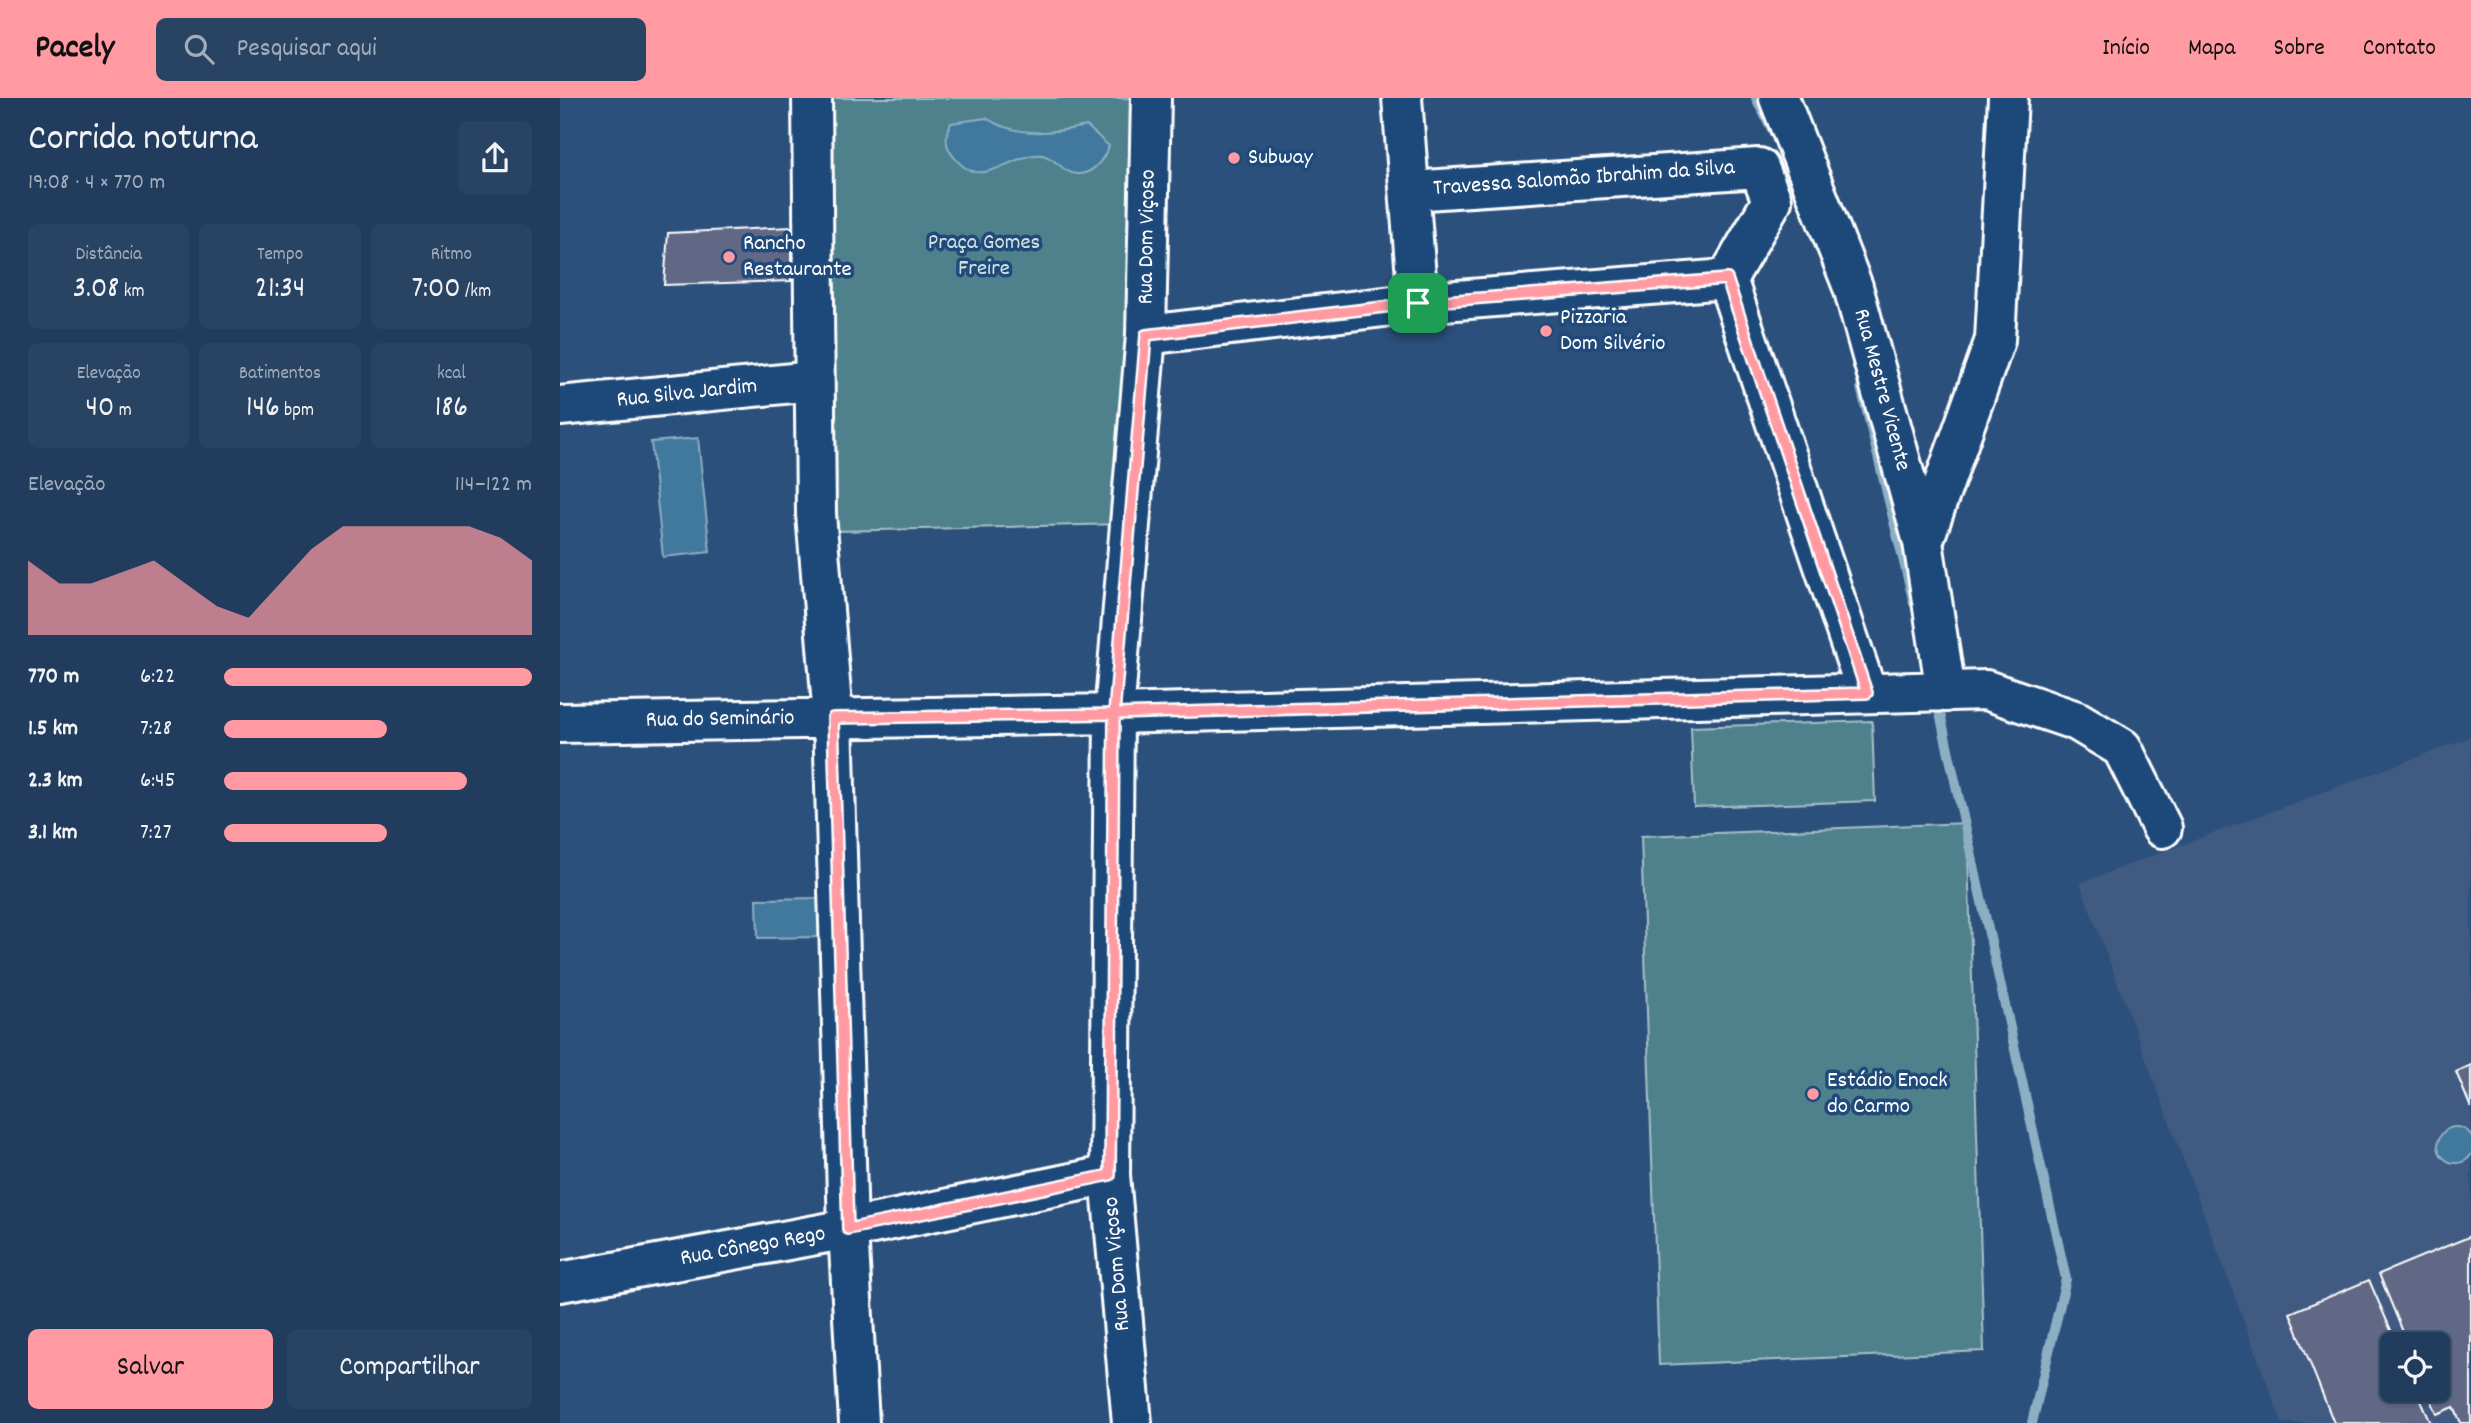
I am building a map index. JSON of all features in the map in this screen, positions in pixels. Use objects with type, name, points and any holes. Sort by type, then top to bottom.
[{"type":"street","points":[[812,98],[816,514],[833,718],[848,1229],[859,1423]]},
{"type":"street","name":"Rua Dom Viçoso","points":[[1132,1423],[1110,1175],[1114,714],[1146,335],[1151,98]]},
{"type":"street","points":[[1402,98],[1418,303]]},
{"type":"street","name":"Rua Mestre Vicente","points":[[1779,98],[1853,287],[1923,542],[1945,692]]},
{"type":"street","points":[[1923,542],[1995,340],[2008,98]]},
{"type":"street","name":"Travessa Salomão Ibrahim da Silva","points":[[1410,191],[1759,168],[1772,201],[1727,279]]},
{"type":"street","points":[[1146,335],[1418,303],[1727,279],[1885,693]]},
{"type":"street","name":"Rua Silva Jardim","points":[[560,406],[813,381]]},
{"type":"street","name":"Rua do Seminário","points":[[560,723],[1114,714],[1986,690],[2077,721],[2122,748],[2162,828]]},
{"type":"street","name":"Rua Cônego Rego","points":[[560,1282],[848,1229],[1110,1175]]},
{"type":"shaded area","points":[[986,118],[1010,129],[1022,131],[1061,131],[1087,126],[1109,146],[1098,164],[1085,173],[1069,172],[1042,155],[1019,159],[986,172],[975,172],[954,157],[948,149],[947,137],[951,123]]},
{"type":"shaded area","points":[[698,438],[710,552],[663,557],[651,442]]},
{"type":"shaded area","points":[[2471,737],[2471,1423],[2282,1423],[2080,883]]},
{"type":"shaded area","points":[[823,898],[824,937],[758,938],[757,899]]},
{"type":"shaded area","points":[[2456,1127],[2469,1132],[2472,1136],[2472,1154],[2469,1158],[2456,1163],[2443,1158],[2438,1145],[2443,1132]]},
{"type":"green space","name":"Praça Gomes Freire","points":[[822,98],[1151,98],[1124,524],[837,531]]},
{"type":"green space","points":[[1872,721],[1875,801],[1694,807],[1691,727]]},
{"type":"green space","name":"Estádio Enock do Carmo","points":[[1967,823],[1984,1351],[1659,1365],[1641,836]]},
{"type":"building","name":"Rancho Restaurante","points":[[791,227],[791,281],[664,285],[668,233]]},
{"type":"building","points":[[2471,1065],[2471,1108],[2456,1072]]},
{"type":"building","points":[[2471,1236],[2471,1423],[2461,1423],[2454,1407],[2437,1414],[2432,1402],[2450,1402],[2450,1332],[2403,1332],[2379,1274]]},
{"type":"building","points":[[2369,1280],[2392,1332],[2380,1332],[2380,1402],[2421,1402],[2431,1423],[2334,1423],[2290,1313]]},
{"type":"waterway","points":[[1756,98],[1775,135]]},
{"type":"waterway","points":[[1861,387],[1914,603]]},
{"type":"waterway","points":[[1937,700],[2066,1279],[2032,1423]]},
{"type":"place","name":"Subway","points":[[1234,158]]},
{"type":"place","name":"Rancho Restaurante","points":[[729,257]]},
{"type":"place","name":"Pizzaria Dom Silvério","points":[[1546,331]]},
{"type":"place","name":"Estádio Enock do Carmo","points":[[1813,1094]]},
{"type":"route","points":[[1418,303],[1146,335],[1114,714],[833,718],[848,1229],[1110,1175],[1114,714],[1867,693],[1727,279],[1418,303]]}]
